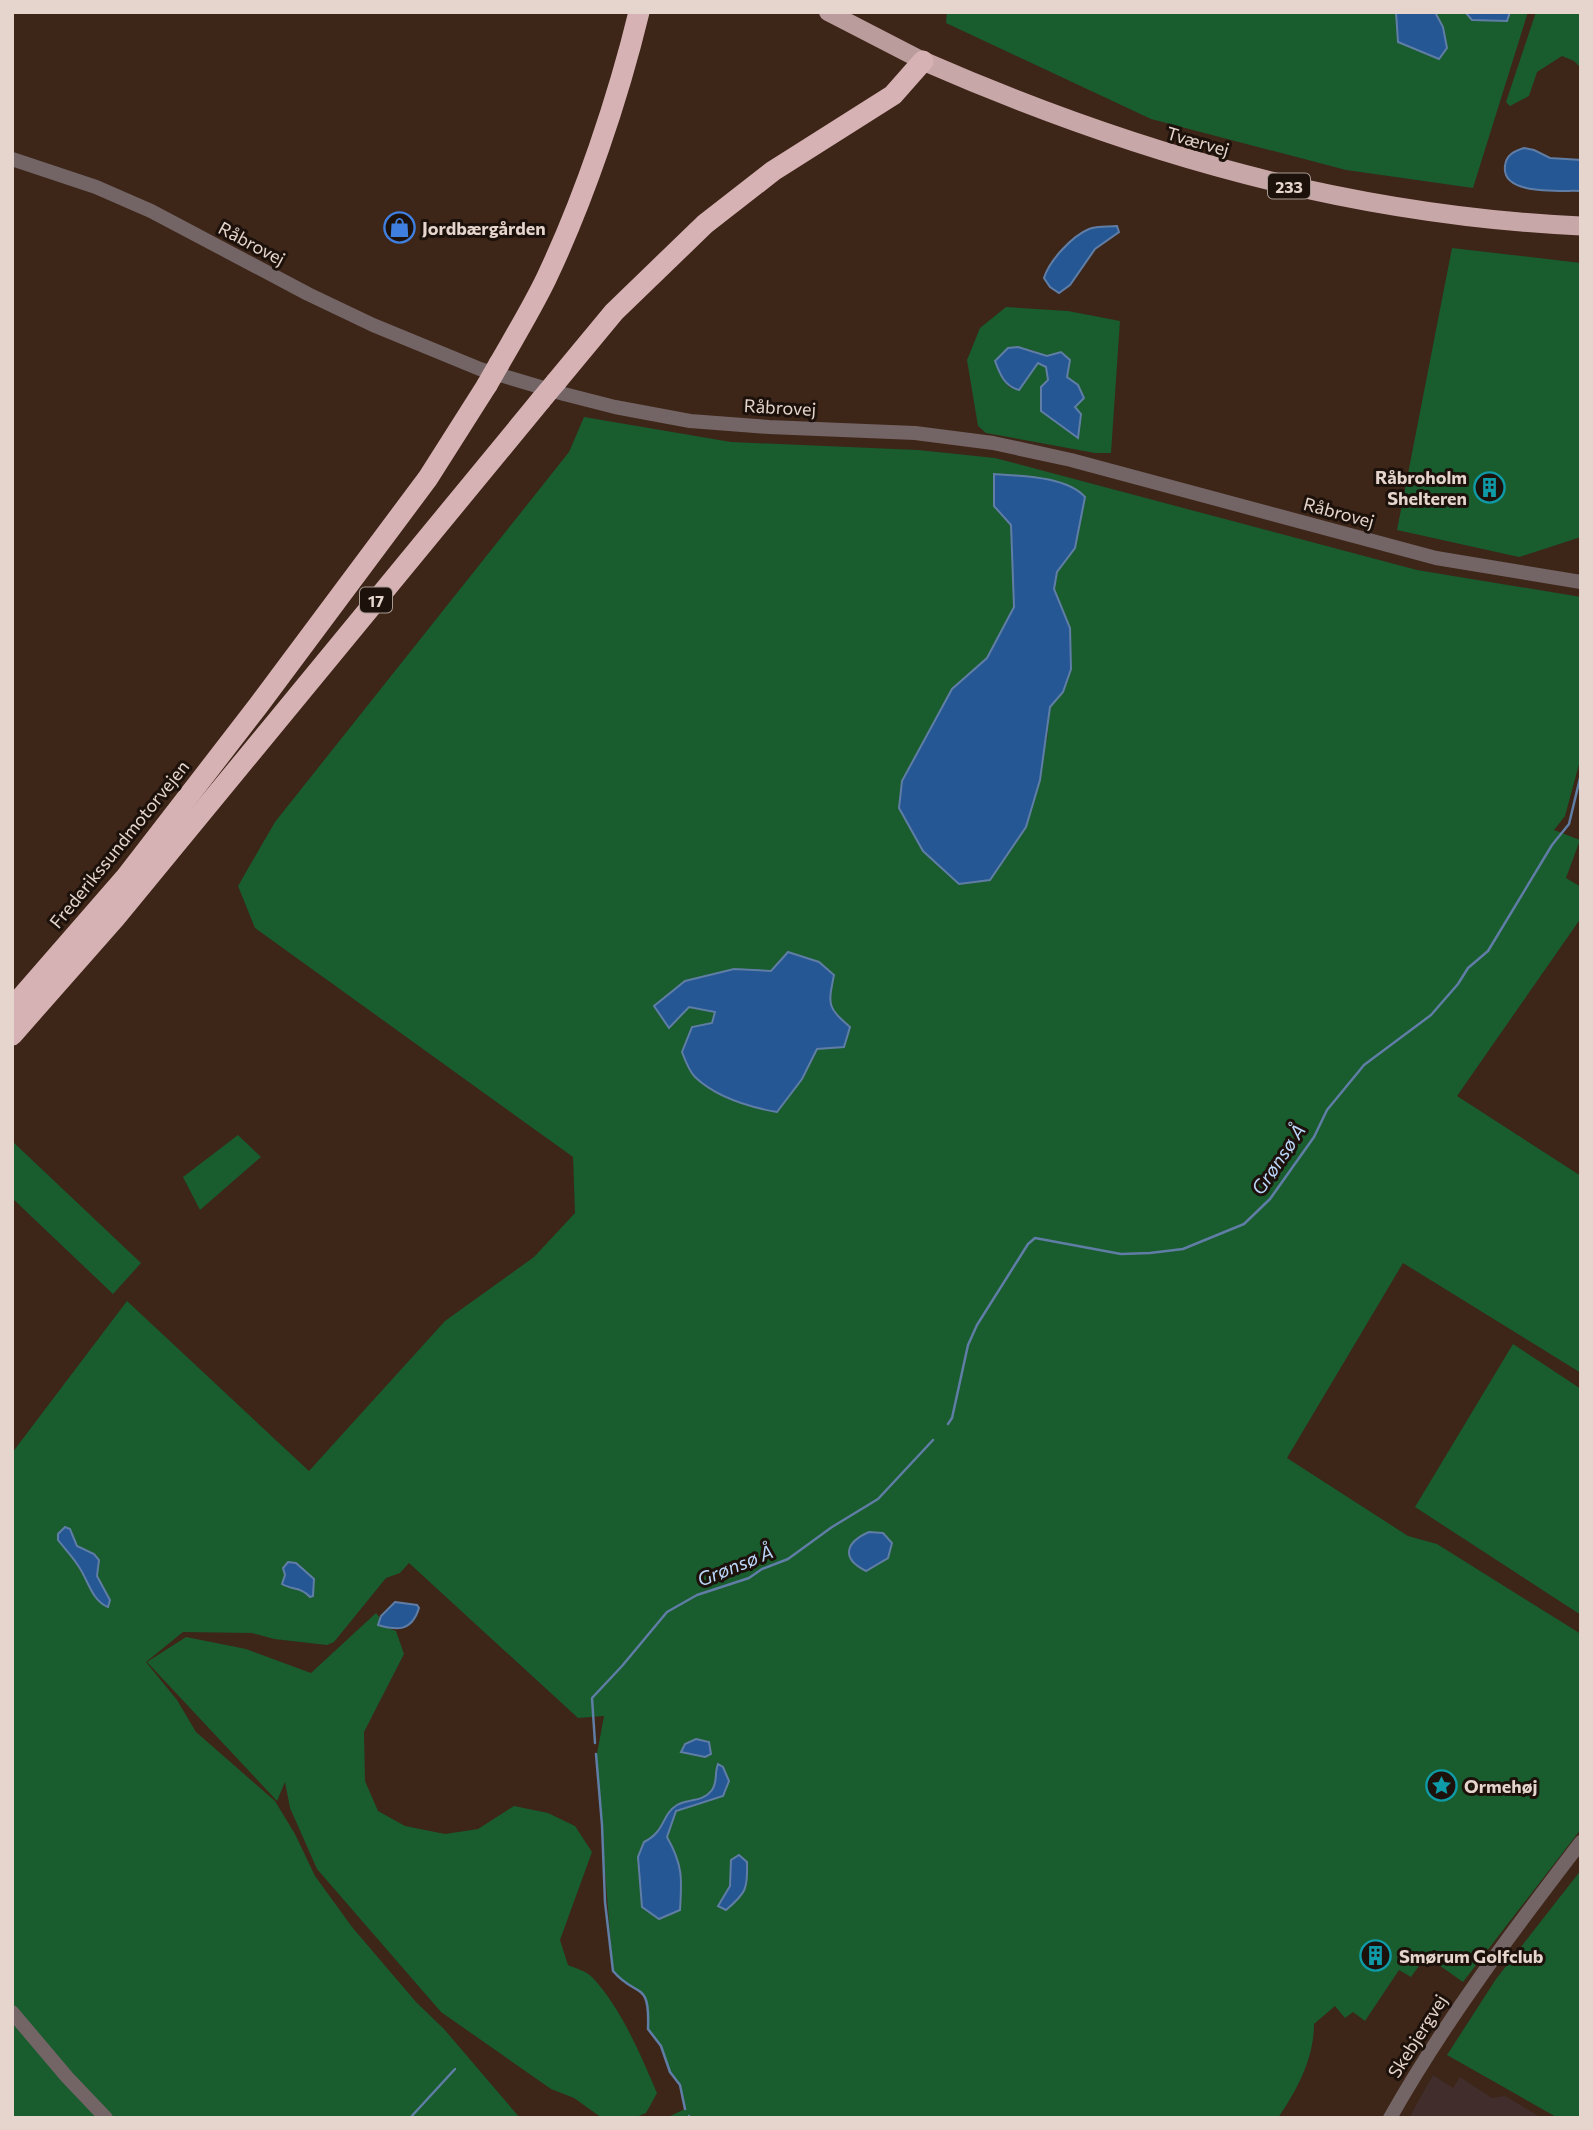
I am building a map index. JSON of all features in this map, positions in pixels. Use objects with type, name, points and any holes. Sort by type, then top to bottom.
[{"type":"highway","name":"Frederikssundmotorvejen","points":[[12,1008],[126,877],[258,706],[428,478],[487,385],[546,280],[583,189],[620,82],[639,12]]},
{"type":"highway","name":"Tværvej","points":[[923,61],[1032,108],[1084,127],[1234,173],[1324,194],[1435,212],[1581,226]]},
{"type":"highway","name":"17","points":[[12,1035],[115,918],[614,312],[705,224],[773,171],[892,95],[923,61]]},
{"type":"main road","name":"Tværvej","points":[[828,12],[923,61]]},
{"type":"street","name":"Råbrovej","points":[[12,159],[96,187],[151,211],[308,295],[373,325],[480,369],[576,397],[690,421],[915,433],[993,443],[1071,460],[1436,558],[1581,582]]},
{"type":"street","name":"Skebjergvej","points":[[1390,2118],[1463,1998],[1581,1843]]},
{"type":"street","points":[[12,2011],[67,2077],[106,2118]]},
{"type":"shaded area","points":[[1433,2075],[1453,2088],[1460,2077],[1492,2098],[1505,2096],[1542,2118],[1409,2118]]},
{"type":"green space","points":[[947,12],[1528,12],[1473,188],[1346,170],[1151,119],[946,23]]},
{"type":"green space","points":[[1536,12],[1581,12],[1581,68],[1574,61],[1562,56],[1537,72],[1529,96],[1510,106],[1506,102]]},
{"type":"green space","points":[[1452,248],[1581,263],[1581,537],[1519,557],[1397,530]]},
{"type":"green space","points":[[1006,307],[1068,311],[1120,321],[1111,453],[1095,453],[986,433],[978,426],[967,360],[980,328]],"holes":[[[1029,349],[1047,356],[1078,385],[1075,407],[1041,387],[1048,380],[1047,367],[1038,363],[1010,388],[1002,378],[995,361]]]},
{"type":"green space","points":[[584,417],[731,442],[918,450],[995,458],[1417,570],[1581,597],[1581,757],[1565,816],[1554,830],[1580,840],[1566,878],[1581,887],[1581,918],[1457,1096],[1581,1176],[1581,1373],[1403,1263],[1287,1458],[1408,1536],[1437,1544],[1581,1634],[1581,1829],[1463,1982],[1426,1956],[1411,1977],[1399,1970],[1365,2021],[1353,2012],[1345,2018],[1335,2006],[1314,2024],[1308,2062],[1278,2118],[666,2118],[685,2109],[680,2085],[670,2072],[661,2046],[648,2029],[647,2003],[644,1996],[613,1971],[596,1759],[604,1716],[578,1718],[409,1563],[400,1573],[386,1578],[334,1642],[327,1645],[274,1639],[252,1633],[183,1632],[146,1662],[177,1700],[196,1732],[275,1801],[295,1834],[315,1876],[352,1927],[520,2118],[12,2118],[12,1453],[127,1301],[309,1471],[445,1321],[534,1257],[575,1213],[573,1157],[255,928],[238,886],[275,822],[569,452]],"holes":[[[994,506],[1075,548],[1057,572],[1054,589],[1070,628],[1063,692],[1050,707],[1047,740],[899,808],[902,781],[952,689],[987,658],[1014,607],[1011,525]],[[788,953],[829,997],[832,1011],[802,1079],[712,1023],[715,1012],[689,1007],[734,969],[771,972]]]},
{"type":"green space","points":[[238,1135],[261,1157],[200,1210],[183,1177]]},
{"type":"green space","points":[[12,1141],[141,1263],[113,1294],[12,1198]]},
{"type":"green space","points":[[1513,1344],[1581,1389],[1581,1615],[1415,1507]]},
{"type":"green space","points":[[376,1613],[388,1628],[396,1631],[404,1654],[364,1732],[365,1781],[378,1811],[405,1826],[445,1834],[478,1829],[514,1806],[548,1813],[575,1826],[592,1852],[560,1940],[568,1965],[592,1977],[629,2032],[657,2093],[646,2113],[634,2118],[602,2118],[574,2098],[551,2089],[441,2012],[317,1869],[290,1808],[285,1782],[277,1801],[147,1662],[186,1637],[246,1649],[311,1673]]},
{"type":"green space","points":[[1581,1870],[1581,2118],[1558,2118],[1447,2055],[1496,1979]]},
{"type":"water","points":[[1396,12],[1435,12],[1443,27],[1447,48],[1439,59],[1398,42]]},
{"type":"water","points":[[1465,12],[1510,12],[1507,21],[1472,20]]},
{"type":"water","points":[[1524,148],[1550,158],[1581,160],[1581,191],[1547,191],[1522,187],[1512,182],[1506,176],[1507,159]]},
{"type":"water","points":[[1117,226],[1119,232],[1095,249],[1070,285],[1059,293],[1050,287],[1044,278],[1047,271],[1069,243],[1089,229]]},
{"type":"water","points":[[1018,347],[1047,356],[1061,352],[1070,360],[1067,377],[1078,385],[1084,398],[1075,407],[1081,414],[1078,438],[1041,411],[1041,387],[1048,380],[1046,367],[1038,363],[1019,390],[1003,379],[995,361],[1008,348]]},
{"type":"water","points":[[994,474],[1055,481],[1077,490],[1085,497],[1075,548],[1057,572],[1054,589],[1070,628],[1071,669],[1063,692],[1050,707],[1040,780],[1026,827],[990,880],[959,884],[923,851],[899,808],[902,781],[952,689],[987,658],[1014,607],[1011,525],[994,506]]},
{"type":"water","points":[[788,952],[819,962],[834,975],[831,1005],[850,1027],[844,1047],[817,1049],[802,1079],[777,1112],[723,1096],[703,1084],[691,1072],[682,1052],[692,1027],[712,1023],[715,1012],[689,1007],[669,1028],[654,1006],[685,981],[734,969],[771,971]]},
{"type":"water","points":[[65,1527],[70,1529],[77,1546],[94,1554],[99,1560],[97,1576],[110,1600],[108,1607],[94,1595],[77,1563],[58,1540],[58,1534]]},
{"type":"water","points":[[869,1532],[883,1533],[892,1543],[888,1558],[866,1571],[852,1561],[849,1550],[855,1540]]},
{"type":"water","points":[[288,1562],[296,1563],[314,1579],[313,1596],[282,1584],[285,1575],[283,1568]]},
{"type":"water","points":[[395,1602],[417,1605],[419,1608],[416,1616],[403,1627],[378,1625],[381,1616]]},
{"type":"water","points":[[696,1739],[709,1742],[711,1754],[705,1757],[681,1752],[685,1744]]},
{"type":"water","points":[[718,1764],[723,1767],[729,1781],[723,1796],[676,1811],[667,1837],[680,1872],[680,1910],[659,1919],[642,1907],[638,1857],[644,1842],[656,1833],[672,1809],[682,1803],[700,1799],[712,1790]]},
{"type":"water","points":[[739,1855],[747,1862],[746,1885],[738,1899],[726,1910],[718,1906],[730,1886],[731,1860]]},
{"type":"waterway","name":"Grønsø Å","points":[[948,1424],[952,1418],[968,1345],[977,1325],[1028,1244],[1035,1238],[1121,1254],[1183,1249],[1244,1224],[1270,1199],[1314,1137],[1327,1110],[1364,1065],[1431,1015],[1468,968],[1488,951],[1552,845],[1569,824],[1581,774]]},
{"type":"waterway","name":"Grønsø Å","points":[[595,1743],[592,1698],[667,1612],[697,1595],[749,1578],[762,1569],[788,1559],[832,1527],[878,1499],[933,1440]]},
{"type":"waterway","name":"Grønsø Å","points":[[596,1754],[605,1902],[613,1971],[644,1996],[647,2003],[648,2029],[661,2046],[670,2072],[680,2085],[685,2109]]},
{"type":"waterway","points":[[410,2118],[455,2069]]},
{"type":"place","name":"Jordbærgården","points":[[399,228]]},
{"type":"place","name":"Råbroholm Shelteren","points":[[1490,487]]},
{"type":"place","name":"Ormehøj","points":[[1441,1786]]},
{"type":"place","name":"Smørum Golfclub","points":[[1376,1956]]}]
